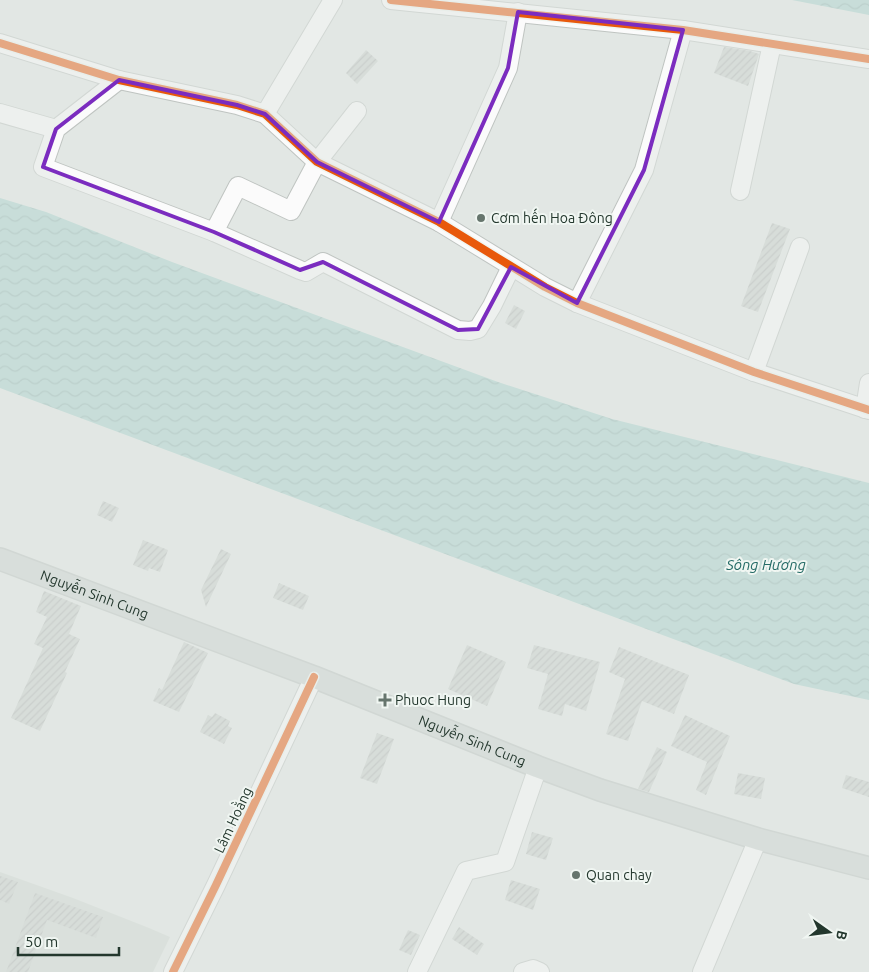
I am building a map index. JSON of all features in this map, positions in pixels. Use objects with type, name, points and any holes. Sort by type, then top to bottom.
[{"type":"main road","name":"Nguyễn Sinh Cung","points":[[0,559],[314,677],[600,790],[758,839],[869,868]]},
{"type":"street","points":[[265,114],[334,0]]},
{"type":"street","points":[[391,0],[683,30],[869,59]]},
{"type":"street","points":[[439,222],[508,68],[518,12]]},
{"type":"street","points":[[577,304],[644,170],[683,30]]},
{"type":"street","points":[[0,43],[119,80],[237,105],[265,114],[317,162],[439,222],[544,287],[577,304],[754,372],[867,409],[869,383]]},
{"type":"street","points":[[740,191],[772,44]]},
{"type":"street","points":[[119,80],[56,129],[42,168],[214,232],[300,270],[306,272],[323,262],[458,330],[470,331],[478,329],[492,306],[511,267]]},
{"type":"street","points":[[214,232],[238,186],[291,211],[317,162],[357,111]]},
{"type":"street","points":[[0,113],[56,129]]},
{"type":"street","points":[[754,372],[800,247]]},
{"type":"street","name":"Lâm Hoằng","points":[[173,972],[314,677]]},
{"type":"street","points":[[417,972],[466,871],[505,862],[538,767]]},
{"type":"street","points":[[702,972],[758,839]]},
{"type":"street","points":[[523,972],[532,970],[540,972]]},
{"type":"highlighted area","points":[[518,12],[683,30],[644,170],[577,303],[511,267],[478,329],[458,330],[323,262],[300,270],[214,232],[43,167],[56,129],[119,80],[237,105],[265,114],[317,162],[439,222],[508,68]]},
{"type":"shaded area","points":[[0,872],[73,898],[170,937],[153,972],[0,972]]},
{"type":"water","points":[[792,0],[869,0],[869,15]]},
{"type":"water","name":"Sông Hương","points":[[0,198],[46,212],[172,262],[498,382],[612,419],[869,483],[869,700],[794,684],[0,388]]},
{"type":"building","points":[[724,47],[759,54],[748,86],[714,73]]},
{"type":"building","points":[[366,50],[378,61],[357,84],[346,73]]},
{"type":"building","points":[[772,223],[790,229],[758,312],[741,306]]},
{"type":"building","points":[[514,305],[525,311],[516,329],[505,323]]},
{"type":"building","points":[[103,501],[119,508],[112,522],[97,515]]},
{"type":"building","points":[[143,540],[168,550],[160,572],[149,568],[148,571],[133,565]]},
{"type":"building","points":[[221,549],[231,554],[206,607],[201,590]]},
{"type":"building","points":[[279,583],[309,596],[303,610],[273,598]]},
{"type":"building","points":[[44,591],[81,606],[69,634],[80,639],[65,672],[67,673],[40,731],[11,718],[43,648],[34,644],[47,617],[36,612]]},
{"type":"building","points":[[184,642],[208,653],[179,712],[153,701],[159,688],[162,690]]},
{"type":"building","points":[[467,645],[506,662],[487,706],[448,689]]},
{"type":"building","points":[[534,645],[600,662],[586,711],[565,704],[562,716],[538,709],[548,674],[527,668]]},
{"type":"building","points":[[619,647],[689,675],[674,714],[642,701],[628,741],[606,734],[625,679],[609,672]]},
{"type":"building","points":[[215,713],[230,721],[228,726],[232,728],[224,744],[200,732],[208,715],[212,717]]},
{"type":"building","points":[[685,715],[730,736],[706,795],[696,790],[707,762],[671,746]]},
{"type":"building","points":[[377,733],[394,739],[377,784],[360,778]]},
{"type":"building","points":[[657,747],[667,752],[649,792],[638,789]]},
{"type":"building","points":[[738,773],[765,778],[761,799],[734,794]]},
{"type":"building","points":[[846,775],[869,782],[869,797],[842,788]]},
{"type":"building","points":[[532,832],[553,838],[546,860],[526,854]]},
{"type":"building","points":[[0,876],[18,882],[9,904],[0,900]]},
{"type":"building","points":[[511,880],[540,889],[533,910],[505,900]]},
{"type":"building","points":[[35,893],[103,917],[96,938],[47,920],[28,972],[6,972]]},
{"type":"building","points":[[459,927],[484,944],[477,955],[452,939]]},
{"type":"building","points":[[408,930],[420,935],[411,955],[399,950]]},
{"type":"cycle path","points":[[391,0],[683,30],[869,59]]},
{"type":"cycle path","points":[[0,43],[119,80],[237,105],[265,114],[317,162],[439,222],[545,287],[577,303],[754,372],[869,410]]},
{"type":"cycle path","points":[[173,972],[314,677]]},
{"type":"place","name":"Cơm hến Hoa Đông","points":[[481,218]]},
{"type":"place","name":"Phuoc Hung","points":[[385,700]]},
{"type":"place","name":"Quan chay","points":[[576,875]]}]
